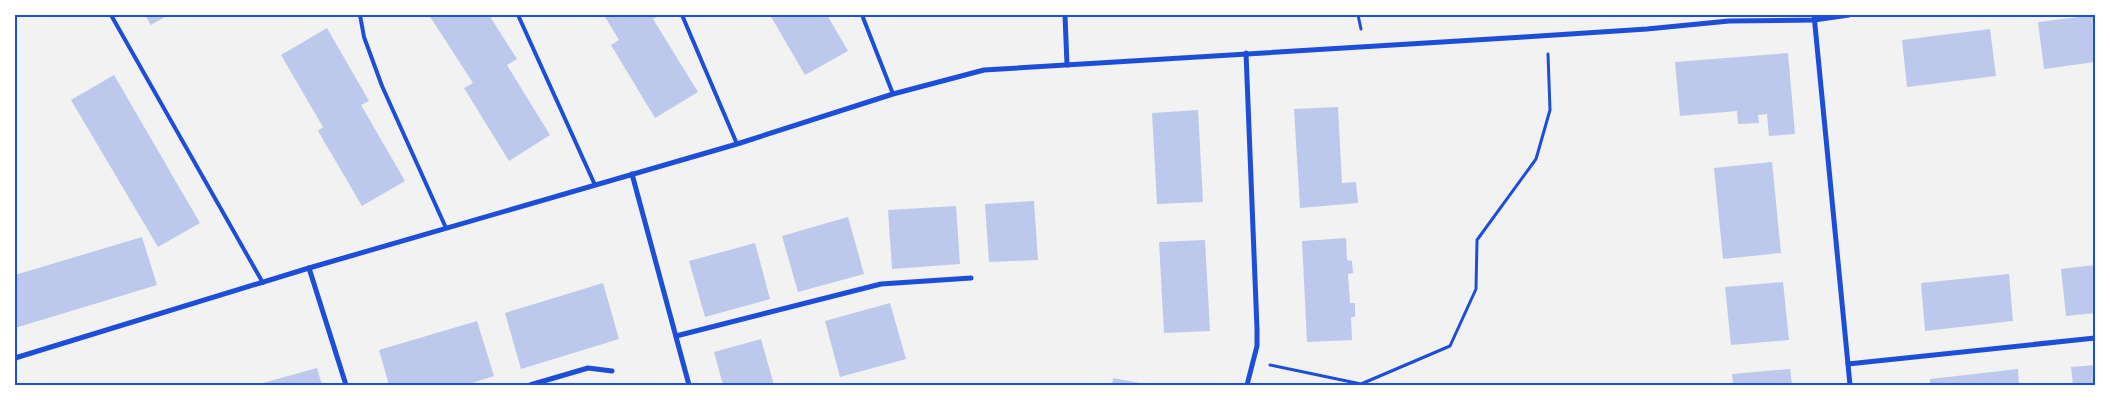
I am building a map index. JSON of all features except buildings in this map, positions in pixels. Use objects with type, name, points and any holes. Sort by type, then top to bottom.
[{"type":"street","points":[[1065,15],[1067,65]]},
{"type":"street","points":[[15,358],[309,268],[737,144],[892,94],[984,70],[1547,36],[1729,21],[1849,15]]},
{"type":"street","points":[[1814,17],[1850,385]]},
{"type":"street","points":[[1246,53],[1258,329],[1253,361],[1246,385]]},
{"type":"street","points":[[632,174],[689,385]]},
{"type":"street","points":[[309,268],[346,385]]},
{"type":"street","points":[[676,336],[881,284],[971,278]]},
{"type":"street","points":[[1848,364],[2095,338]]},
{"type":"street","points":[[530,385],[588,368],[612,371]]},
{"type":"lane","points":[[111,15],[263,283]]},
{"type":"lane","points":[[360,15],[364,37],[382,86],[446,228]]},
{"type":"lane","points":[[518,15],[596,185]]},
{"type":"lane","points":[[682,15],[737,144]]},
{"type":"lane","points":[[862,15],[892,94]]},
{"type":"path","points":[[1358,15],[1360,27]]},
{"type":"path","points":[[1253,361],[1361,384],[1450,346],[1476,289],[1477,240],[1536,159],[1550,110],[1547,36]]}]
